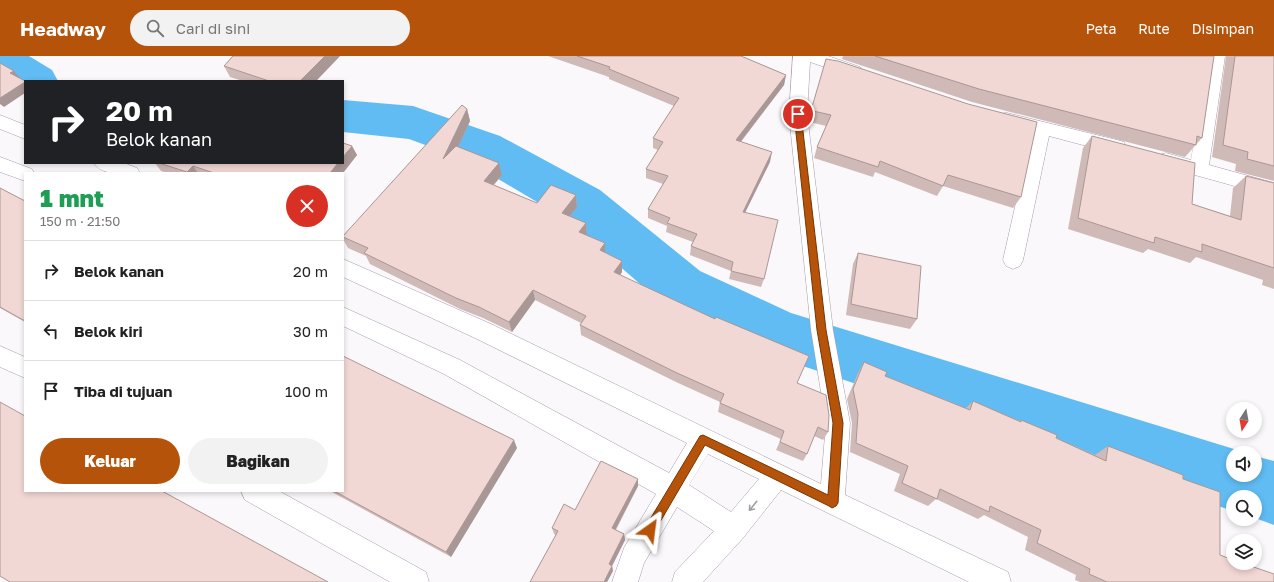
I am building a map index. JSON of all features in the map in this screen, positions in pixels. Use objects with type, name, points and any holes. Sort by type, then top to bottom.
[{"type":"street","points":[[802,56],[798,114],[822,330],[838,423],[832,503]]},
{"type":"street","points":[[810,56],[871,76]]},
{"type":"street","points":[[1199,169],[1216,56]]},
{"type":"street","points":[[991,114],[1274,190]]},
{"type":"street","points":[[0,139],[13,127]]},
{"type":"street","points":[[1012,260],[1042,128]]},
{"type":"street","points":[[0,164],[24,174]]},
{"type":"street","points":[[107,164],[127,172]]},
{"type":"street","points":[[344,268],[483,331],[832,503],[998,582]]},
{"type":"street","points":[[344,316],[452,367],[674,490],[734,529]]},
{"type":"street","points":[[0,356],[24,368]]},
{"type":"street","points":[[625,582],[633,557],[703,439]]},
{"type":"street","points":[[685,582],[734,529],[777,476]]},
{"type":"street","points":[[256,492],[416,582]]},
{"type":"building","points":[[233,56],[325,56],[301,80],[266,80],[224,66]]},
{"type":"building","points":[[577,56],[741,56],[786,75],[736,140],[772,152],[743,212],[778,220],[764,279],[731,271],[733,262],[691,246],[697,234],[667,223],[670,218],[648,209],[668,176],[646,169],[663,142],[653,138],[679,98],[609,69],[610,67]]},
{"type":"building","points":[[875,56],[1214,56],[1202,138],[1197,136],[1196,145],[979,89]]},
{"type":"building","points":[[1235,56],[1274,56],[1274,166],[1247,159],[1248,152],[1223,145]]},
{"type":"building","points":[[826,59],[838,61],[968,104],[1037,122],[1021,197],[948,175],[943,186],[880,161],[878,167],[817,147],[831,115],[813,111],[812,107]]},
{"type":"building","points":[[0,63],[14,71],[10,73],[24,80],[24,83],[0,98]]},
{"type":"building","points":[[462,105],[467,109],[443,159],[456,146],[499,163],[484,181],[537,203],[551,185],[576,195],[562,213],[586,223],[579,232],[605,243],[600,250],[622,261],[614,272],[715,319],[716,317],[809,356],[797,383],[826,395],[829,415],[828,432],[818,427],[807,454],[780,442],[784,431],[720,403],[724,394],[677,373],[580,325],[586,316],[533,290],[509,322],[364,253],[368,248],[344,237],[344,235]]},
{"type":"building","points":[[1092,136],[1195,163],[1192,204],[1241,220],[1246,176],[1274,183],[1274,268],[1202,244],[1202,252],[1155,237],[1154,243],[1078,218]]},
{"type":"building","points":[[344,143],[352,146],[344,156]]},
{"type":"building","points":[[162,164],[337,164],[331,172],[211,172],[193,166],[187,172]]},
{"type":"building","points":[[0,188],[24,200],[24,320],[0,307]]},
{"type":"building","points":[[858,253],[921,266],[917,319],[851,304]]},
{"type":"building","points":[[344,356],[514,440],[446,552],[336,492],[344,492]]},
{"type":"building","points":[[864,362],[887,372],[885,376],[970,410],[973,401],[1021,422],[1021,420],[1057,435],[1056,438],[1106,461],[1108,446],[1183,475],[1183,479],[1220,492],[1220,555],[1226,557],[1226,570],[1262,570],[1274,574],[1274,582],[1107,582],[1089,574],[1090,569],[1037,543],[1041,530],[990,506],[989,512],[940,489],[937,499],[902,483],[908,466],[856,443],[858,414],[853,389]]},
{"type":"building","points":[[0,402],[24,415],[24,492],[164,492],[328,582],[10,582],[0,576]]},
{"type":"building","points":[[601,461],[638,479],[612,528],[624,534],[609,564],[612,566],[604,582],[530,582],[558,531],[552,528],[564,504],[575,510]]},
{"type":"waterway","points":[[0,58],[34,80]]},
{"type":"waterway","points":[[344,116],[413,123],[483,148],[582,204],[681,287],[778,334],[1274,493]]},
{"type":"route","points":[[650,530],[703,439],[832,503],[838,423],[822,330],[798,114]]}]
